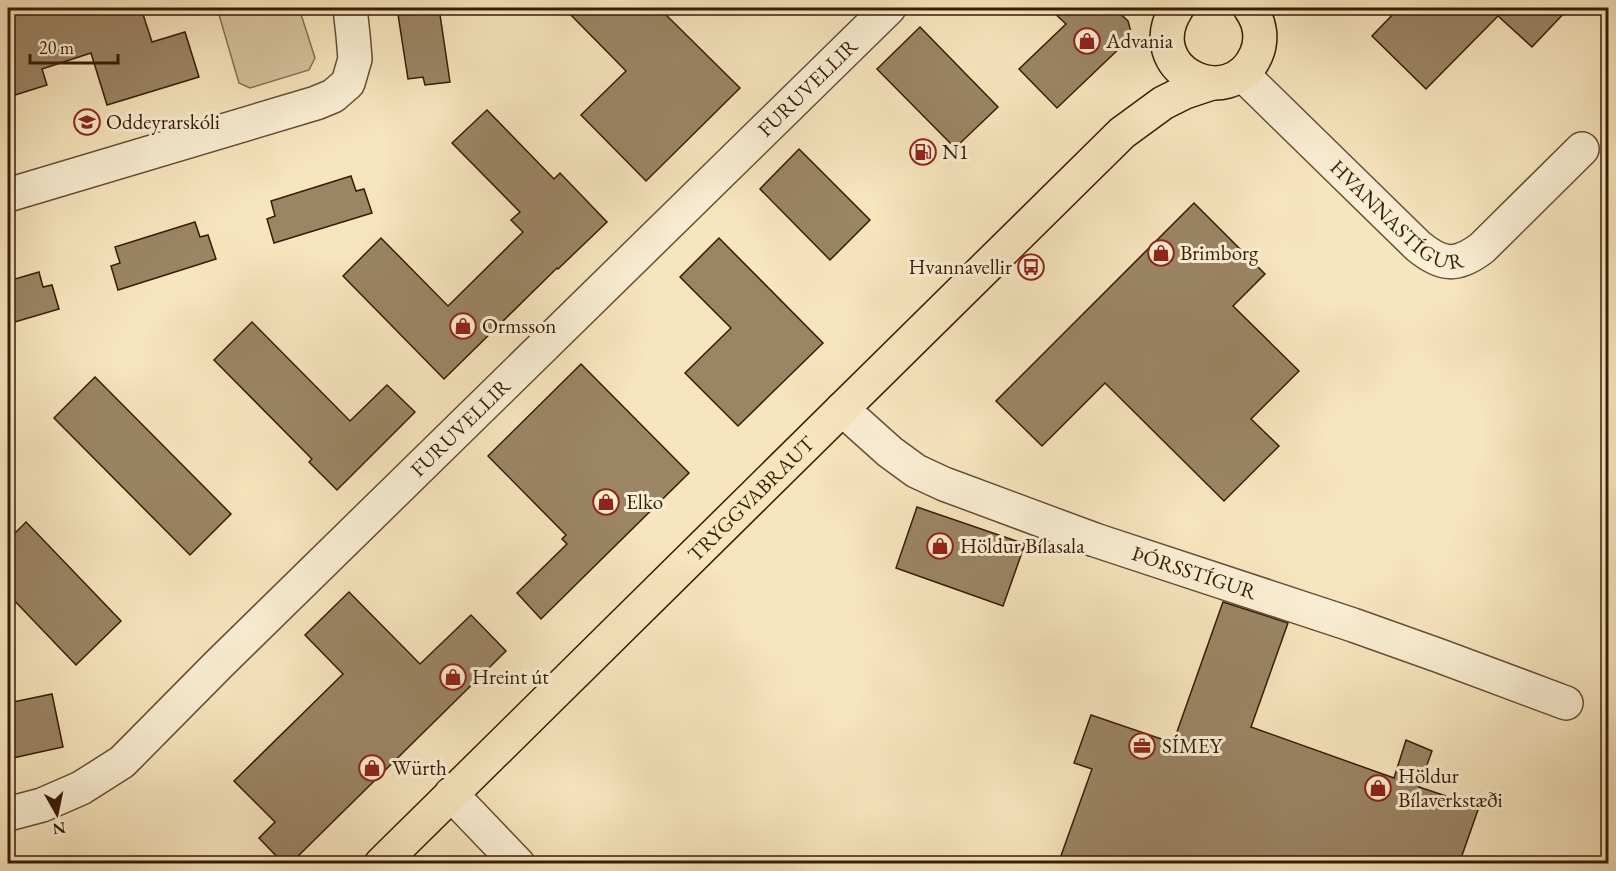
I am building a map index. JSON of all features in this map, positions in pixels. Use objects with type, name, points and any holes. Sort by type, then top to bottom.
[{"type":"main road","points":[[1227,78],[1253,62],[1259,48],[1259,16]]},
{"type":"main road","name":"TRYGGVABRAUT","points":[[1170,22],[1174,61],[1183,72],[1196,80],[1227,78]]},
{"type":"main road","name":"TRYGGVABRAUT","points":[[1122,134],[1150,90],[1160,68],[1170,22]]},
{"type":"main road","name":"TRYGGVABRAUT","points":[[381,864],[1122,134],[1163,103],[1185,92],[1227,78]]},
{"type":"street","points":[[8,195],[333,96],[348,83],[354,59],[354,35],[350,8]]},
{"type":"street","name":"FURUVELLIR","points":[[8,814],[42,805],[81,788],[122,762],[219,664],[889,8]]},
{"type":"street","name":"HVANNASTÍGUR","points":[[1227,78],[1418,246],[1432,257],[1451,262],[1468,258],[1482,248],[1582,149]]},
{"type":"street","name":"ÞÓRSSTÍGUR","points":[[842,409],[890,452],[916,471],[944,484],[1095,540],[1375,633],[1566,703]]},
{"type":"street","points":[[451,794],[518,864]]},
{"type":"shaded area","points":[[217,8],[299,8],[315,58],[309,70],[250,88],[239,83]]},
{"type":"building","points":[[8,8],[141,8],[152,42],[185,32],[199,77],[107,105],[91,53],[42,69],[47,85],[15,95],[14,90],[8,92]]},
{"type":"building","points":[[397,8],[439,8],[450,82],[425,85],[423,77],[408,79]]},
{"type":"building","points":[[564,8],[659,8],[740,88],[646,181],[581,115],[626,71]]},
{"type":"building","points":[[1049,8],[1114,8],[1128,21],[1131,32],[1127,41],[1057,108],[1019,69],[1066,24]]},
{"type":"building","points":[[1399,8],[1569,8],[1532,47],[1498,16],[1426,89],[1372,36]]},
{"type":"building","points":[[920,27],[998,107],[955,148],[877,69]]},
{"type":"building","points":[[487,110],[554,179],[560,173],[607,222],[444,379],[343,276],[381,238],[448,306],[523,232],[511,220],[520,212],[452,143]]},
{"type":"building","points":[[799,149],[870,220],[830,260],[760,189]]},
{"type":"building","points":[[351,176],[356,191],[364,189],[372,213],[274,243],[267,219],[275,216],[271,201]]},
{"type":"building","points":[[1194,203],[1265,274],[1233,306],[1299,371],[1251,419],[1279,446],[1224,501],[1105,383],[1042,446],[996,401]]},
{"type":"building","points":[[195,222],[200,237],[208,235],[216,259],[118,290],[111,266],[120,263],[115,247]]},
{"type":"building","points":[[719,238],[823,343],[738,426],[685,373],[731,328],[680,277]]},
{"type":"building","points":[[39,272],[43,287],[52,285],[59,309],[8,324],[8,281]]},
{"type":"building","points":[[252,322],[350,421],[387,385],[415,412],[337,490],[309,462],[312,459],[214,360]]},
{"type":"building","points":[[581,364],[689,473],[541,619],[517,593],[567,544],[562,539],[566,535],[488,456]]},
{"type":"building","points":[[95,377],[231,514],[190,555],[54,418]]},
{"type":"building","points":[[917,507],[1025,544],[1003,606],[896,568]]},
{"type":"building","points":[[26,522],[121,621],[76,665],[8,594],[8,540]]},
{"type":"building","points":[[349,592],[420,664],[471,615],[506,651],[290,864],[284,864],[259,838],[275,822],[234,781],[343,674],[305,635]]},
{"type":"building","points":[[1223,602],[1288,623],[1251,727],[1394,778],[1406,740],[1432,751],[1419,787],[1479,807],[1459,864],[1058,864],[1092,769],[1074,763],[1091,715],[1173,743]]},
{"type":"building","points":[[52,694],[63,747],[8,759],[8,703]]},
{"type":"place","name":"Advania","points":[[1087,41]]},
{"type":"place","name":"Oddeyrarskóli","points":[[87,122]]},
{"type":"place","name":"N1","points":[[923,152]]},
{"type":"place","name":"Brimborg","points":[[1161,253]]},
{"type":"place","name":"Hvannavellir","points":[[1031,267]]},
{"type":"place","name":"Ormsson","points":[[463,326]]},
{"type":"place","name":"Elko","points":[[606,502]]},
{"type":"place","name":"Höldur Bílasala","points":[[940,546]]},
{"type":"place","name":"Hreint út","points":[[453,677]]},
{"type":"place","name":"SÍMEY","points":[[1142,746]]},
{"type":"place","name":"Würth","points":[[372,768]]},
{"type":"place","name":"Höldur Bílaverkstæði","points":[[1378,788]]}]
